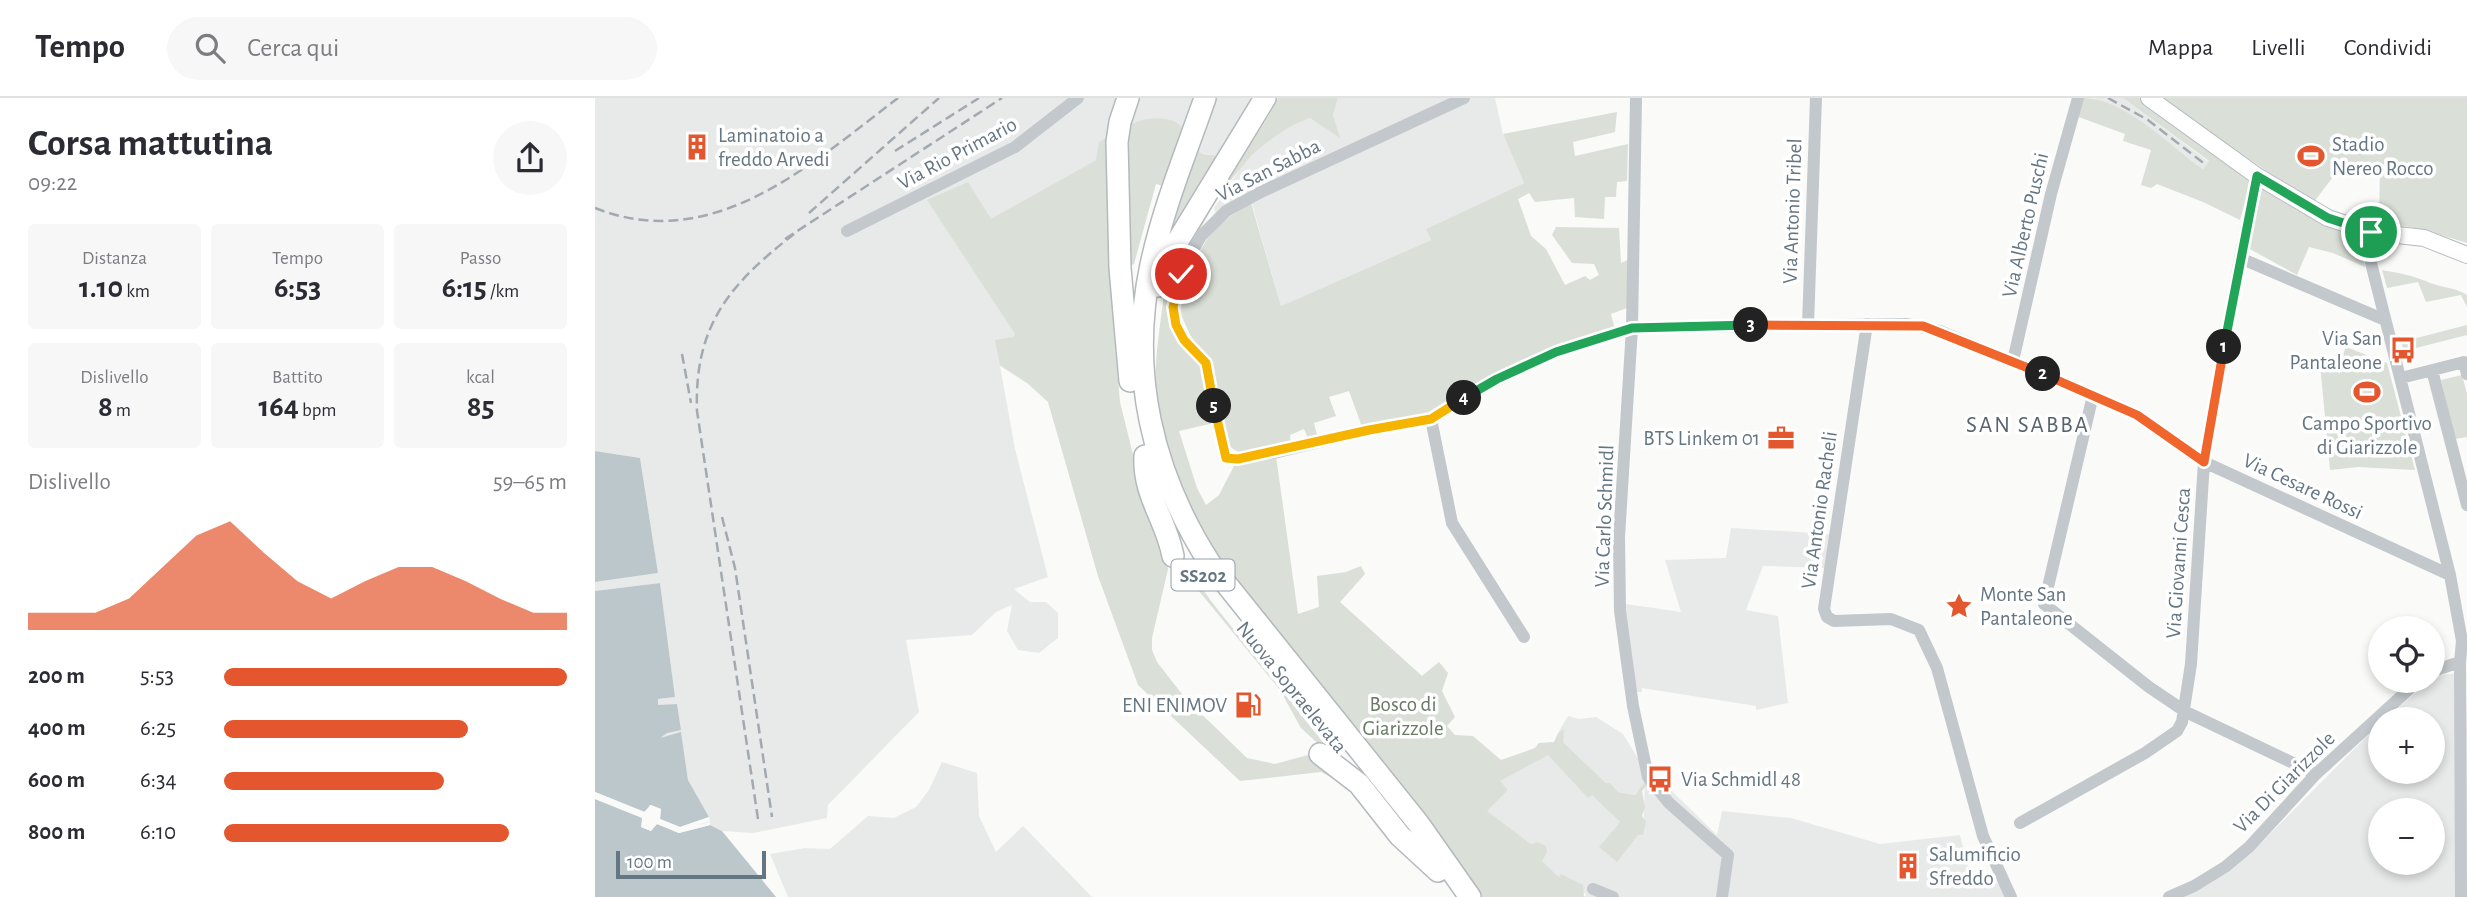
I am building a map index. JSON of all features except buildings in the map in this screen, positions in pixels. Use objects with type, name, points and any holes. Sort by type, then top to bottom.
[{"type":"highway","points":[[1128,98],[1117,142],[1120,268],[1130,381]]},
{"type":"highway","name":"Nuova Sopraelevata","points":[[1192,98],[1168,188],[1145,303],[1143,379],[1149,420],[1171,492],[1211,565],[1418,823],[1470,897]]},
{"type":"highway","name":"Nuova Sopraelevata","points":[[1205,98],[1139,261],[1132,298],[1130,381],[1145,456],[1172,524],[1201,572],[1455,897]]},
{"type":"highway","points":[[1149,420],[1150,338],[1155,295],[1163,270],[1265,98]]},
{"type":"highway","points":[[1145,456],[1144,477],[1171,542],[1173,556]]},
{"type":"highway","points":[[1320,754],[1359,784],[1401,836],[1438,872]]},
{"type":"street","name":"Via Rio Primario","points":[[847,230],[1015,147],[1078,98]]},
{"type":"street","name":"Via San Sabba","points":[[1226,458],[1206,363],[1179,333],[1173,307],[1181,274],[1201,236],[1226,211],[1261,192],[1464,98]]},
{"type":"street","name":"Via Carlo Schmidl","points":[[1636,98],[1632,328],[1619,537],[1620,611],[1633,706],[1652,786],[1728,855],[1722,897]]},
{"type":"street","name":"Via Antonio Tribel","points":[[1808,325],[1810,207],[1816,98]]},
{"type":"street","name":"Via Alberto Puschi","points":[[2013,361],[2068,126],[2078,98]]},
{"type":"street","points":[[2149,98],[2257,176],[2328,218],[2371,232],[2424,238],[2467,255]]},
{"type":"street","name":"Via Giovanni Cesca","points":[[2186,712],[2204,462],[2257,176]]},
{"type":"street","points":[[2371,232],[2369,255],[2464,640],[2460,662],[2461,897]]},
{"type":"street","points":[[2240,258],[2385,320]]},
{"type":"street","name":"Via Cesare Rossi","points":[[1226,458],[1238,459],[1278,452],[1369,430],[1431,419],[1486,384],[1556,352],[1632,328],[1867,324],[1923,326],[2013,361],[2137,415],[2204,462],[2450,575]]},
{"type":"street","name":"Via Antonio Racheli","points":[[1867,324],[1824,609],[1827,617],[1833,621],[1891,619],[1919,630],[1937,668],[1983,836],[2011,897]]},
{"type":"street","points":[[2401,378],[2464,362],[2467,374]]},
{"type":"street","points":[[2432,370],[2461,460],[2467,505]]},
{"type":"street","points":[[2093,395],[2044,604],[2150,688],[2186,712],[2316,774]]},
{"type":"street","points":[[1431,419],[1452,523],[1524,637]]},
{"type":"street","points":[[2445,667],[2460,662]]},
{"type":"street","name":"Via Di Giarizzole","points":[[2169,897],[2194,886],[2233,860],[2316,774],[2405,693]]},
{"type":"street","points":[[2020,823],[2162,742],[2177,731],[2186,712]]},
{"type":"street","points":[[1593,890],[1613,897]]},
{"type":"shaded area","points":[[595,98],[1278,98],[1264,125],[1243,147],[1216,156],[1194,149],[1096,160],[991,220],[928,200],[1015,334],[1027,383],[1000,366],[1015,449],[1048,577],[1014,589],[1030,602],[1046,602],[1058,613],[1058,638],[1039,653],[1018,650],[1007,631],[1012,605],[996,612],[972,635],[906,640],[919,712],[828,805],[827,818],[753,833],[722,831],[710,825],[654,831],[641,827],[642,818],[595,799],[595,792],[644,812],[647,806],[709,817],[688,780],[681,733],[659,739],[658,731],[677,704],[658,706],[657,699],[675,697],[660,583],[595,591],[595,582],[658,573],[640,458],[595,451]]},
{"type":"shaded area","points":[[1338,98],[1495,98],[1503,134],[1524,183],[1426,229],[1431,240],[1281,306],[1252,204],[1219,224],[1214,208],[1241,167],[1272,137],[1289,125],[1310,118],[1339,137],[1333,115]]},
{"type":"shaded area","points":[[2093,98],[2123,98],[2209,162],[2203,169],[2140,122]]},
{"type":"shaded area","points":[[595,451],[640,458],[658,573],[595,582]]},
{"type":"shaded area","points":[[1731,528],[1831,534],[1826,568],[1763,566],[1746,610],[1778,616],[1788,703],[1756,710],[1756,706],[1642,688],[1642,692],[1636,692],[1626,625],[1626,604],[1681,612],[1665,560],[1726,558]]},
{"type":"shaded area","points":[[660,583],[675,697],[658,699],[658,705],[677,704],[681,730],[667,733],[660,738],[681,732],[688,780],[709,817],[680,827],[660,819],[661,809],[650,805],[645,812],[595,792],[595,591]]},
{"type":"shaded area","points":[[2464,672],[2467,721],[2467,897],[2184,897],[2260,844],[2368,735],[2368,784],[2445,784],[2445,707],[2399,707],[2415,693],[2445,693],[2445,675]]},
{"type":"shaded area","points":[[1568,716],[1579,719],[1596,717],[1623,734],[1637,757],[1717,835],[1722,811],[1791,818],[1880,844],[1960,835],[1969,870],[2001,885],[2007,897],[1584,897],[1586,894],[1559,877],[1542,861],[1537,842],[1531,844],[1486,811],[1508,790],[1499,781],[1548,754],[1588,797],[1592,794],[1620,822],[1600,847],[1617,861],[1638,834],[1643,835],[1645,781],[1635,795],[1618,792],[1610,783],[1606,783],[1563,742],[1563,730],[1558,733]]},
{"type":"shaded area","points":[[942,762],[977,773],[979,816],[996,852],[1023,826],[1092,897],[788,897],[770,854],[805,848],[830,849],[868,816],[894,818],[916,807],[929,790]]},
{"type":"shaded area","points":[[595,799],[643,818],[641,827],[651,831],[657,824],[679,833],[710,825],[722,831],[776,897],[595,897]]},
{"type":"green space","name":"Bosco di Giarizzole","points":[[1278,98],[1338,98],[1333,115],[1340,138],[1310,118],[1286,129],[1264,145],[1226,186],[1210,211],[1186,261],[1170,305],[1169,320],[1176,334],[1197,358],[1204,371],[1214,423],[1179,431],[1197,488],[1206,505],[1219,495],[1235,464],[1276,456],[1298,614],[1319,607],[1317,576],[1346,572],[1361,566],[1365,574],[1340,602],[1422,676],[1439,662],[1448,673],[1442,691],[1455,717],[1447,726],[1455,735],[1473,736],[1501,760],[1535,748],[1539,743],[1554,742],[1558,733],[1564,729],[1563,742],[1618,792],[1635,795],[1645,781],[1648,784],[1642,791],[1645,807],[1642,816],[1646,822],[1643,835],[1638,835],[1617,862],[1599,847],[1620,822],[1592,795],[1588,798],[1548,755],[1500,781],[1508,790],[1487,811],[1531,844],[1537,842],[1546,846],[1547,852],[1542,861],[1559,877],[1561,874],[1583,885],[1584,897],[1479,897],[1403,788],[1242,590],[1197,520],[1179,484],[1166,445],[1157,405],[1155,378],[1164,288],[1164,240],[1174,189],[1156,184],[1134,264],[1129,266],[1113,215],[1115,346],[1120,402],[1143,495],[1169,565],[1152,638],[1152,650],[1157,662],[1185,698],[1247,758],[1275,764],[1308,755],[1323,760],[1349,787],[1321,772],[1240,781],[1138,685],[1098,576],[1048,402],[1027,383],[1000,365],[995,340],[1014,337],[1015,334],[927,200],[968,182],[991,219],[1096,160],[1099,142],[1142,120],[1160,118],[1176,122],[1184,130],[1193,148],[1200,153],[1223,154],[1243,145],[1257,133]]},
{"type":"green space","points":[[2084,98],[2099,100],[2131,115],[2203,169],[2209,161],[2123,98],[2140,98],[2251,180],[2240,220],[2157,184],[2151,188],[2141,185],[2151,150],[2123,141],[2125,134],[2076,116]]},
{"type":"green space","points":[[2160,98],[2467,98],[2467,243],[2421,229],[2379,222],[2380,169],[2340,168],[2313,203]]},
{"type":"green space","points":[[1617,112],[1615,132],[1573,142],[1575,156],[1628,144],[1627,181],[1617,182],[1616,197],[1605,197],[1604,219],[1575,217],[1574,198],[1535,202],[1529,193],[1518,199],[1531,236],[1546,249],[1565,285],[1585,276],[1590,280],[1599,275],[1594,264],[1572,263],[1552,235],[1556,227],[1619,228],[1621,263],[1630,259],[1627,308],[1611,314],[1615,330],[1432,413],[1362,427],[1349,391],[1329,397],[1336,416],[1314,423],[1317,435],[1308,438],[1304,429],[1290,435],[1291,444],[1258,453],[1241,452],[1227,444],[1212,367],[1190,335],[1180,312],[1190,269],[1219,224],[1251,203],[1281,306],[1431,240],[1426,229],[1524,183],[1503,134]]},
{"type":"green space","points":[[2262,189],[2359,239],[2365,267],[2333,253],[2309,247],[2297,275],[2248,248]]},
{"type":"green space","points":[[2382,270],[2462,292],[2467,295],[2467,307],[2461,295],[2426,302],[2418,282],[2387,288]]},
{"type":"green space","points":[[2467,325],[2467,335],[2404,351],[2401,342]]},
{"type":"green space","name":"Campo Sportivo di Giarizzole","points":[[2346,347],[2387,363],[2415,470],[2358,467],[2330,470],[2320,364],[2336,371]]},
{"type":"green space","points":[[2462,375],[2467,394],[2467,437],[2455,439],[2441,380]]},
{"type":"green space","points":[[1181,558],[1211,601],[1341,765],[1301,728],[1280,690],[1194,585],[1181,565]]},
{"type":"pier","points":[[595,792],[644,812],[651,805],[661,809],[660,819],[680,827],[709,817],[710,821],[695,826],[710,822],[710,825],[679,833],[657,824],[651,831],[641,827],[642,818],[595,799]]},
{"type":"railway","points":[[595,208],[638,219],[680,220],[720,211],[758,195],[795,174],[898,98]]},
{"type":"railway","points":[[809,213],[939,98]]},
{"type":"railway","points":[[895,151],[979,98]]},
{"type":"railway","points":[[785,239],[1002,98]]},
{"type":"railway","points":[[2108,98],[2148,120],[2206,165]]},
{"type":"railway","points":[[758,819],[697,411],[698,381],[709,330],[720,309],[751,271],[794,234]]},
{"type":"railway","points":[[682,354],[691,403]]},
{"type":"railway","points":[[722,517],[735,568],[772,817]]},
{"type":"place","name":"Laminatoio a freddo Arvedi","points":[[697,147]]},
{"type":"place","name":"Stadio Nereo Rocco","points":[[2311,156]]},
{"type":"place","name":"Via San Pantaleone","points":[[2403,350]]},
{"type":"place","name":"Campo Sportivo di Giarizzole","points":[[2367,392]]},
{"type":"place","name":"BTS Linkem 01","points":[[1781,438]]},
{"type":"place","name":"Monte San Pantaleone","points":[[1959,606]]},
{"type":"place","name":"ENI ENIMOV","points":[[1248,705]]},
{"type":"place","name":"Via Schmidl 48","points":[[1660,779]]},
{"type":"place","name":"Salumificio Sfreddo","points":[[1908,866]]},
{"type":"district","name":"SAN SABBA","points":[[2028,424]]},
{"type":"route","points":[[1181,274],[1173,307],[1176,325],[1184,340],[1206,363],[1226,458],[1238,459],[1278,452],[1369,430],[1431,419],[1476,390],[1556,352],[1632,328],[1906,324],[1940,331],[2137,415],[2204,462],[2227,325],[2257,176],[2328,218],[2371,232]]}]
